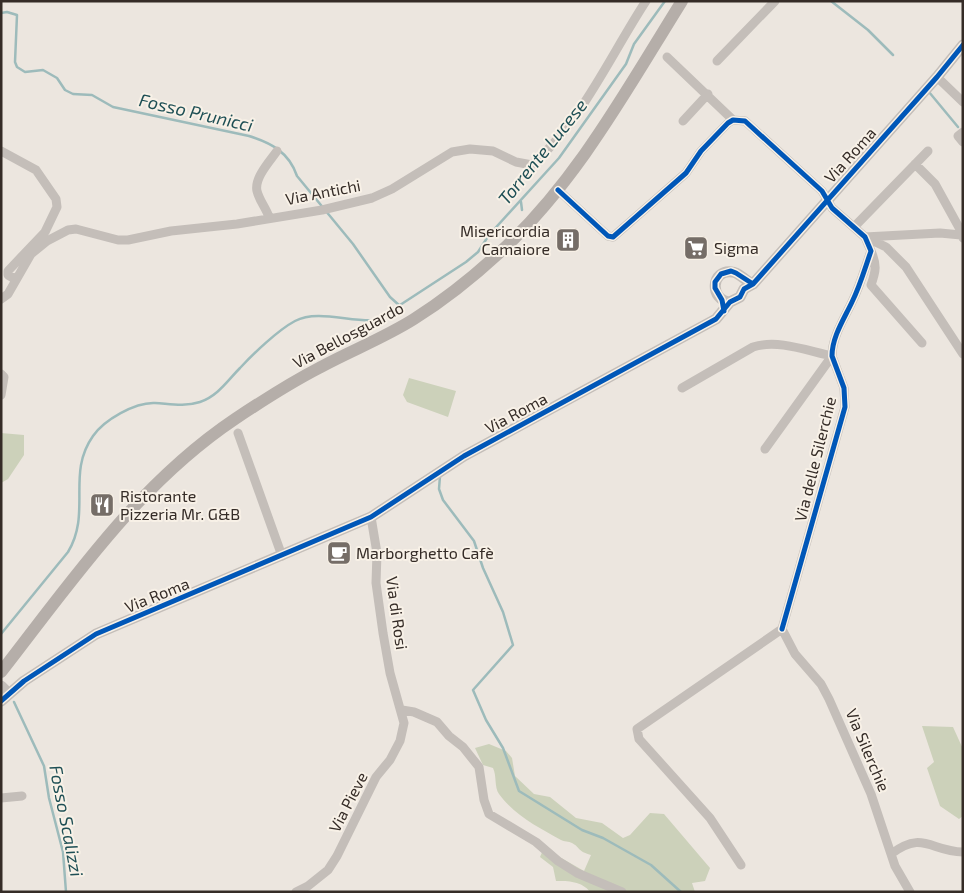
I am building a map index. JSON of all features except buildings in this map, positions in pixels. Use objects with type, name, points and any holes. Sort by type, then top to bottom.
[{"type":"main road","name":"Via Bellosguardo","points":[[1,672],[104,540],[167,472],[234,420],[317,369],[399,328],[442,300],[500,253],[558,190],[579,163],[682,1]]},
{"type":"street","name":"Via Antichi","points":[[1,299],[8,294],[31,254],[46,241],[68,230],[76,229],[118,240],[128,240],[171,231],[237,224],[269,217],[327,209],[372,198],[452,152],[470,149],[493,151],[516,162],[532,165],[549,150],[585,101],[646,1]]},
{"type":"street","points":[[717,61],[775,1]]},
{"type":"street","name":"Via Roma","points":[[4,694],[96,634],[371,518],[464,456],[716,319],[725,304],[740,297],[747,284],[827,200],[937,77],[963,45]]},
{"type":"street","points":[[667,57],[708,94],[733,120]]},
{"type":"street","points":[[937,77],[963,102]]},
{"type":"street","points":[[683,121],[708,94]]},
{"type":"street","points":[[558,190],[608,236],[613,237],[686,173],[706,146],[728,123],[733,120],[745,121],[822,191],[832,208],[865,237],[886,247],[906,267],[963,354]]},
{"type":"street","points":[[963,132],[958,136],[963,142]]},
{"type":"street","points":[[1,151],[36,170],[56,199],[57,207],[50,224],[8,271],[8,275],[15,279]]},
{"type":"street","points":[[269,217],[257,186],[260,177],[277,151]]},
{"type":"street","points":[[854,227],[928,151]]},
{"type":"street","points":[[865,237],[940,232],[962,237],[961,231],[936,184],[915,164]]},
{"type":"street","points":[[865,237],[876,262],[877,271],[871,285],[922,343]]},
{"type":"street","points":[[765,449],[832,356],[842,321],[853,301],[871,251]]},
{"type":"street","points":[[725,304],[715,288],[715,282],[721,274],[731,271],[740,275],[747,284]]},
{"type":"street","points":[[682,388],[753,346],[761,344],[786,346],[832,356]]},
{"type":"street","name":"Via delle Silerchie","points":[[782,629],[845,407],[844,388],[832,356]]},
{"type":"street","points":[[1,374],[4,377],[1,395]]},
{"type":"street","points":[[238,433],[282,556]]},
{"type":"street","name":"Via di Rosi","points":[[371,518],[377,553],[376,583],[383,633],[390,673],[402,710]]},
{"type":"street","points":[[741,865],[710,818],[639,739],[637,729],[782,629]]},
{"type":"street","name":"Via Silerchie","points":[[782,629],[795,654],[821,684],[830,699],[871,794],[895,866],[910,892]]},
{"type":"street","points":[[402,710],[414,712],[437,722],[449,736],[463,747],[479,767],[484,800],[490,814],[536,842],[558,861],[577,872],[622,892]]},
{"type":"street","name":"Via Pieve","points":[[296,892],[308,886],[328,870],[337,856],[376,777],[390,760],[400,742],[404,723],[402,710]]},
{"type":"street","points":[[1,798],[22,796]]},
{"type":"street","points":[[891,854],[910,842],[927,842],[963,852]]},
{"type":"green space","points":[[409,378],[456,391],[448,417],[407,402],[403,395]]},
{"type":"green space","points":[[1,433],[24,435],[24,455],[8,479],[1,483]]},
{"type":"green space","points":[[922,726],[953,727],[963,749],[963,816],[959,819],[940,806],[927,768],[934,762]]},
{"type":"green space","points":[[489,744],[506,751],[512,758],[515,776],[534,794],[550,797],[576,818],[602,823],[623,838],[630,835],[650,813],[664,814],[710,868],[705,881],[692,883],[695,892],[590,892],[579,884],[556,881],[553,867],[540,857],[544,848],[584,871],[591,855],[581,851],[572,843],[562,841],[536,826],[519,815],[505,802],[497,791],[493,768],[483,765],[475,748]]},
{"type":"waterway","name":"Torrente Lucese","points":[[1,634],[68,552],[75,537],[78,522],[81,465],[85,450],[98,430],[112,418],[138,405],[147,403],[188,404],[200,402],[212,396],[266,343],[295,321],[314,316],[377,320],[466,262],[478,252],[489,235],[559,158],[626,64],[634,44],[665,1]]},
{"type":"waterway","points":[[831,1],[868,30],[893,55]]},
{"type":"waterway","name":"Fosso Prunicci","points":[[1,13],[7,12],[17,15],[15,62],[17,67],[25,72],[43,70],[57,78],[65,90],[73,94],[92,95],[113,107],[249,136],[272,145],[289,161],[297,176],[353,244],[390,297],[400,306]]},
{"type":"waterway","points":[[929,92],[958,127]]},
{"type":"waterway","points":[[521,202],[522,210]]},
{"type":"waterway","points":[[440,476],[439,489],[443,500],[474,541],[483,568],[503,612],[513,645],[473,690],[486,720],[503,748],[519,791],[582,830],[603,838],[651,865],[681,892]]},
{"type":"waterway","name":"Fosso Scalizzi","points":[[14,702],[44,766],[49,798],[63,852],[66,892]]},
{"type":"cycle path","points":[[1,701],[24,681],[96,634],[371,517],[464,456],[716,319],[730,302],[740,297],[744,289],[753,284],[937,77],[963,45]]},
{"type":"cycle path","points":[[558,190],[608,236],[613,237],[686,173],[701,151],[728,123],[733,120],[745,121],[822,191],[832,208],[865,237],[871,251],[858,290],[836,335],[832,356],[844,388],[845,407],[782,629]]},
{"type":"cycle path","points":[[724,311],[722,300],[715,288],[715,282],[721,274],[731,271],[753,284]]},
{"type":"place","name":"Misericordia Camaiore","points":[[568,240]]},
{"type":"place","name":"Sigma","points":[[696,248]]},
{"type":"place","name":"Ristorante Pizzeria Mr. G&B","points":[[102,505]]},
{"type":"place","name":"Marborghetto Cafè","points":[[339,553]]}]
